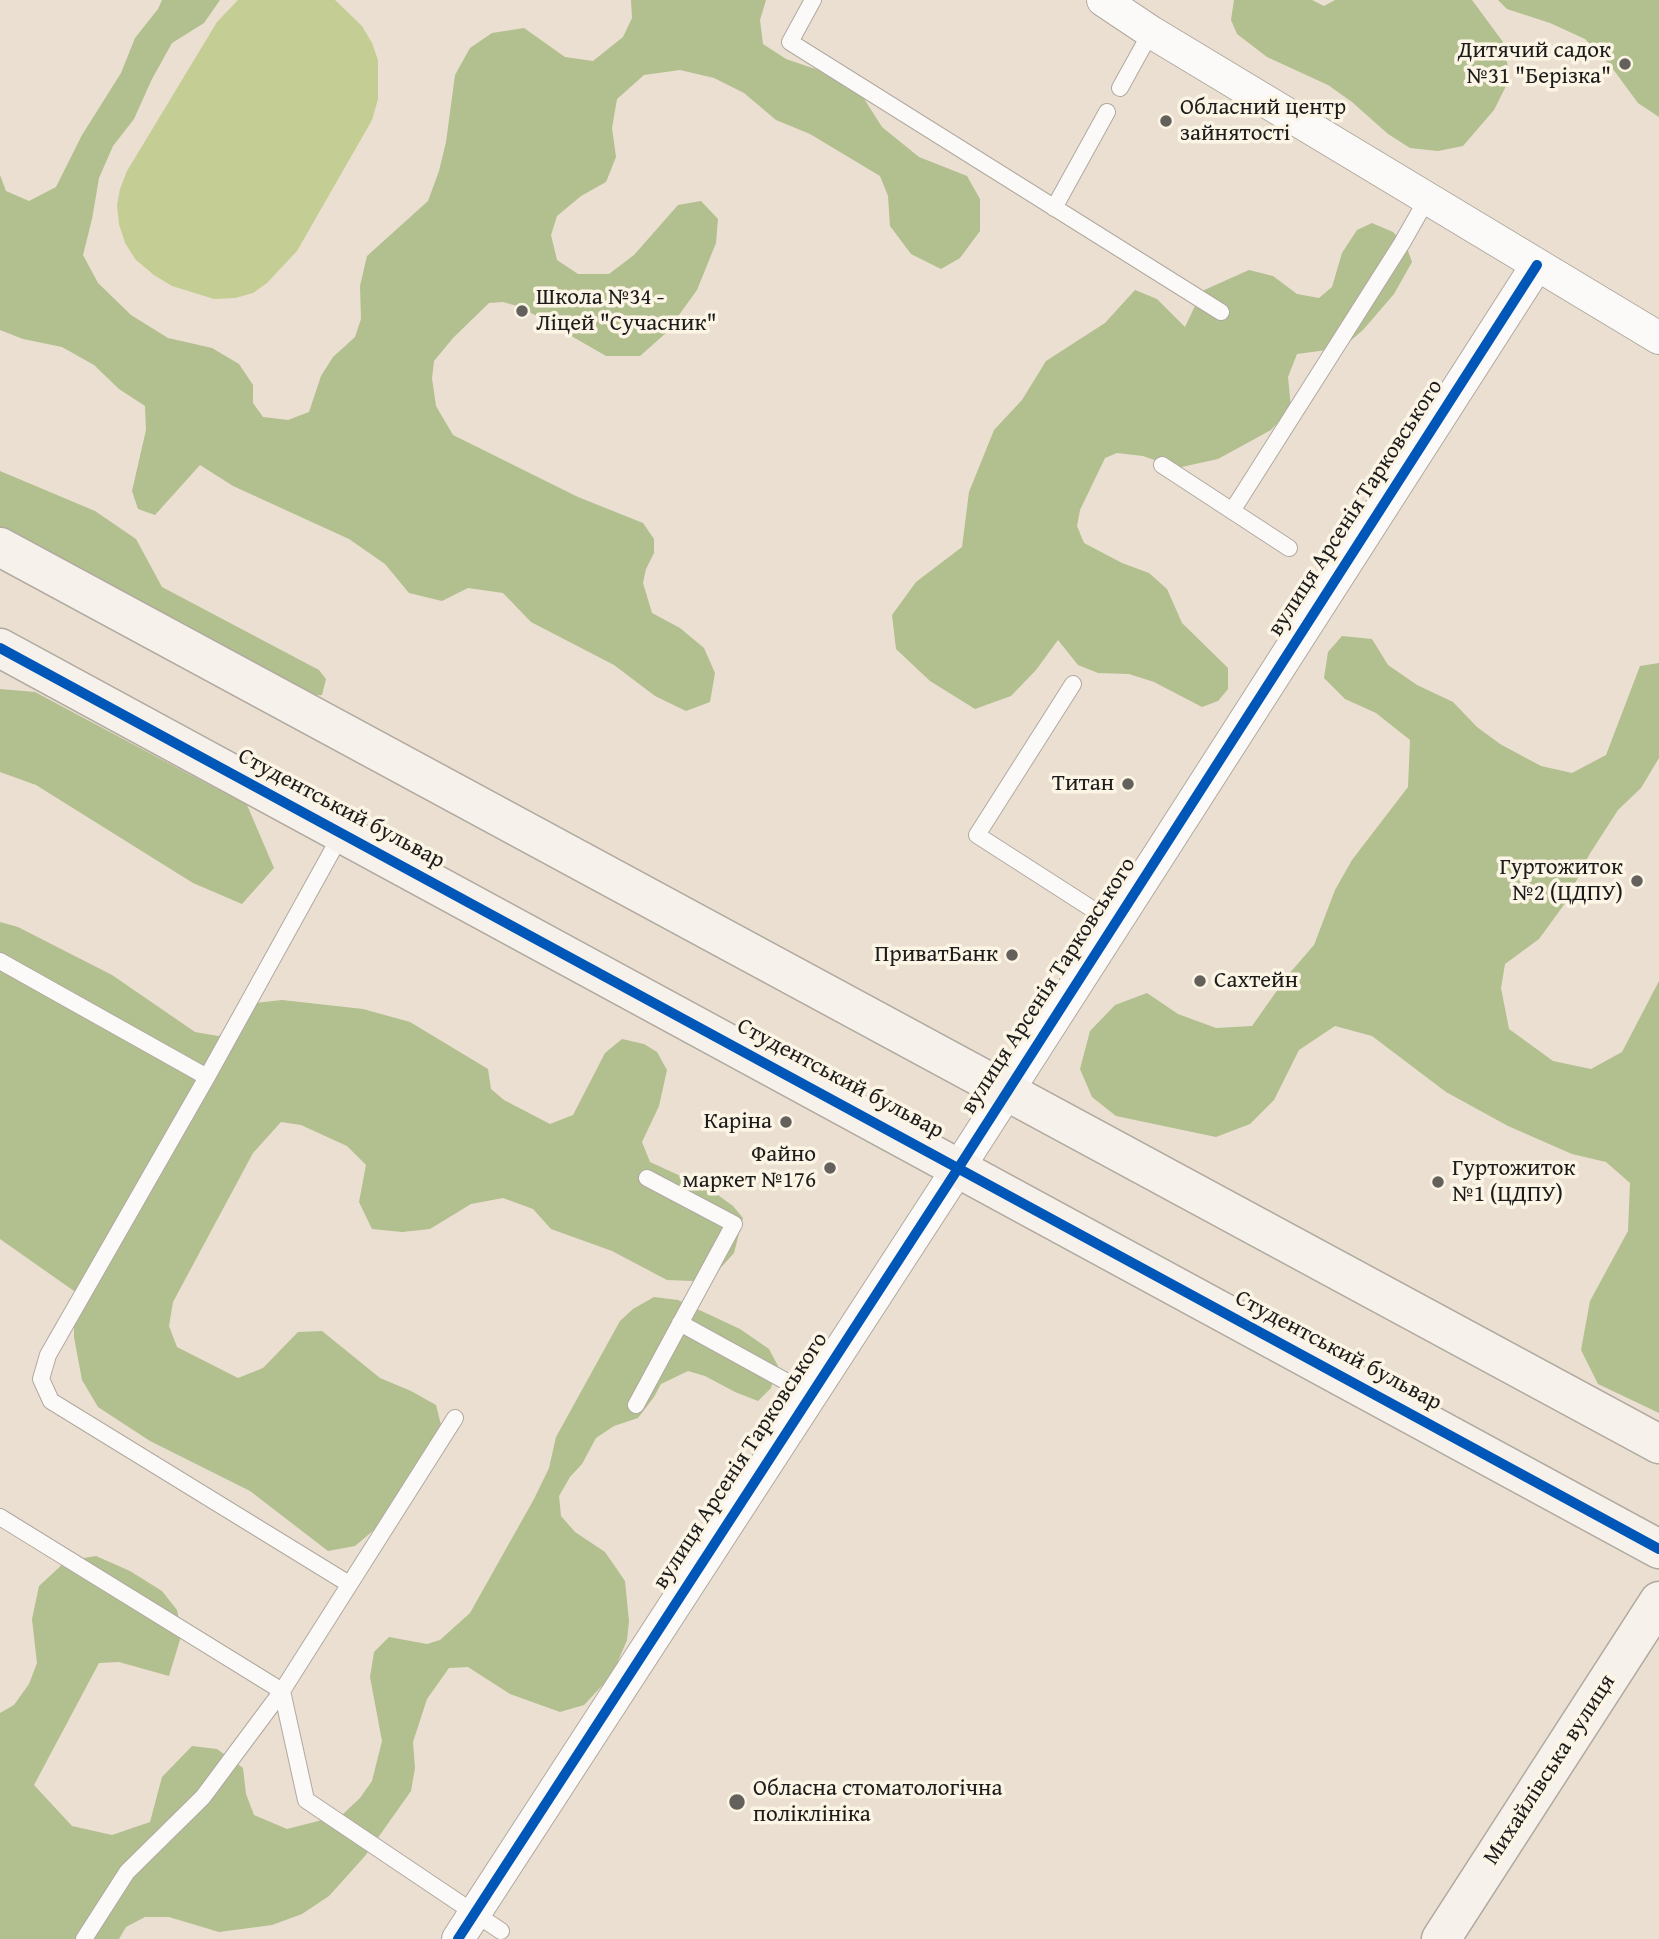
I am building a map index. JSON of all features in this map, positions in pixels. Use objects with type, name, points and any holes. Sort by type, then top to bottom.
[{"type":"street","points":[[1103,0],[1659,338]]},
{"type":"street","name":"вулиця Арсенія Тарковського","points":[[458,1939],[959,1167],[1537,265]]},
{"type":"street","points":[[0,547],[1659,1444]]},
{"type":"street","name":"Студентський бульвар","points":[[0,648],[1659,1549]]},
{"type":"street","name":"Михайлівська вулиця","points":[[1441,1939],[1659,1601]]},
{"type":"lane","points":[[813,0],[790,42],[1221,312]]},
{"type":"lane","points":[[1120,88],[1152,32]]},
{"type":"lane","points":[[1054,208],[1107,112]]},
{"type":"lane","points":[[1232,511],[1402,243],[1427,199]]},
{"type":"lane","points":[[1162,465],[1289,548]]},
{"type":"lane","points":[[1073,684],[977,835],[1114,923]]},
{"type":"lane","points":[[342,834],[48,1355],[41,1379],[51,1401],[349,1584]]},
{"type":"lane","points":[[0,961],[207,1077]]},
{"type":"lane","points":[[636,1405],[734,1224],[647,1178]]},
{"type":"lane","points":[[680,1323],[810,1394]]},
{"type":"lane","points":[[84,1939],[127,1872],[203,1797],[282,1690],[455,1418]]},
{"type":"lane","points":[[0,1517],[282,1690],[306,1800],[501,1931]]},
{"type":"green space","points":[[162,0],[220,0],[204,23],[172,43],[134,119],[113,146],[99,178],[83,255],[98,283],[131,315],[168,338],[212,348],[239,364],[253,385],[253,403],[263,417],[288,420],[309,412],[321,376],[333,357],[355,337],[361,319],[360,286],[367,256],[428,201],[446,142],[455,75],[470,48],[492,33],[524,28],[565,57],[593,61],[623,37],[632,18],[631,0],[766,0],[760,20],[763,44],[786,59],[824,72],[861,94],[882,127],[919,157],[967,176],[980,199],[980,231],[960,258],[941,269],[911,254],[890,226],[888,196],[880,176],[810,134],[776,120],[744,93],[714,78],[680,70],[644,75],[617,99],[612,128],[616,157],[606,182],[581,196],[557,216],[551,235],[557,260],[578,274],[609,274],[634,255],[678,205],[701,201],[718,219],[716,243],[697,290],[666,333],[640,356],[606,356],[521,307],[503,302],[489,303],[434,361],[432,378],[436,406],[453,435],[578,497],[643,523],[654,539],[654,553],[643,583],[652,613],[680,628],[704,648],[715,673],[710,702],[686,711],[655,696],[614,665],[531,622],[503,593],[468,588],[442,601],[409,593],[385,564],[349,539],[233,486],[200,465],[155,515],[138,509],[132,491],[146,430],[145,406],[119,389],[94,365],[62,347],[23,339],[0,330],[0,175],[6,191],[29,201],[56,187],[82,135],[121,73],[135,38]]},
{"type":"green space","points":[[238,0],[335,0],[362,26],[372,43],[378,60],[378,99],[372,120],[297,251],[267,283],[253,293],[235,298],[214,299],[172,286],[136,260],[125,243],[117,205],[127,171],[217,22]]},
{"type":"green space","points":[[1234,0],[1312,0],[1324,6],[1335,0],[1472,0],[1503,42],[1508,67],[1506,86],[1494,110],[1463,146],[1438,151],[1410,148],[1388,134],[1328,85],[1267,57],[1237,34],[1231,20]]},
{"type":"green space","name":"Дитячий садок №31 \"Берізка\"","points":[[1498,0],[1659,0],[1659,117],[1638,103],[1610,65],[1585,39],[1550,23],[1507,9]]},
{"type":"green space","points":[[1372,223],[1393,232],[1407,248],[1412,262],[1394,294],[1363,330],[1342,348],[1297,354],[1288,377],[1291,408],[1271,430],[1218,459],[1177,468],[1143,456],[1117,453],[1105,458],[1080,510],[1077,526],[1084,543],[1122,563],[1149,573],[1167,589],[1182,623],[1228,668],[1228,689],[1218,701],[1202,707],[1154,682],[1129,674],[1098,673],[1078,665],[1058,640],[1036,670],[1011,696],[975,709],[930,681],[896,649],[892,615],[916,582],[962,547],[969,492],[994,430],[1022,400],[1046,361],[1105,323],[1135,290],[1157,299],[1185,327],[1202,291],[1249,270],[1273,276],[1297,294],[1319,298],[1332,287],[1342,253],[1357,230]]},
{"type":"green space","points":[[0,471],[95,511],[136,539],[162,587],[319,670],[326,679],[322,695],[309,696],[0,532]]},
{"type":"green space","points":[[1342,636],[1372,639],[1388,665],[1417,685],[1453,702],[1477,727],[1500,744],[1541,766],[1572,773],[1606,755],[1640,666],[1659,663],[1659,758],[1641,788],[1618,810],[1589,855],[1566,902],[1539,939],[1505,964],[1501,988],[1509,1029],[1553,1061],[1591,1069],[1622,1052],[1659,981],[1659,1413],[1598,1384],[1581,1350],[1590,1301],[1628,1231],[1630,1183],[1606,1162],[1572,1154],[1508,1126],[1446,1092],[1372,1036],[1335,1026],[1299,1050],[1274,1100],[1250,1124],[1216,1137],[1116,1116],[1092,1097],[1080,1069],[1090,1031],[1115,1005],[1147,993],[1178,1014],[1216,1028],[1252,1026],[1288,975],[1314,945],[1335,890],[1352,860],[1408,787],[1410,740],[1376,713],[1345,699],[1324,678],[1328,652]]},
{"type":"green space","points":[[0,689],[35,692],[247,805],[274,868],[242,904],[193,883],[36,785],[0,772]]},
{"type":"green space","points":[[0,922],[18,927],[112,975],[195,1032],[218,1036],[237,1030],[255,1003],[282,1000],[363,1009],[410,1022],[488,1069],[491,1089],[504,1100],[550,1124],[573,1115],[605,1053],[622,1039],[644,1044],[657,1052],[667,1070],[659,1106],[642,1142],[650,1162],[711,1190],[733,1206],[743,1218],[734,1253],[716,1273],[693,1281],[667,1280],[612,1251],[551,1229],[533,1209],[503,1198],[471,1204],[430,1229],[402,1232],[372,1229],[359,1202],[366,1165],[347,1146],[301,1125],[281,1122],[253,1153],[173,1302],[169,1326],[177,1347],[238,1378],[263,1368],[298,1332],[322,1331],[380,1378],[436,1405],[443,1433],[387,1519],[355,1546],[328,1551],[250,1491],[150,1441],[98,1407],[82,1380],[74,1337],[74,1291],[0,1239]]},
{"type":"green space","points":[[654,1297],[678,1300],[740,1329],[769,1349],[778,1366],[771,1388],[758,1401],[705,1376],[688,1371],[661,1384],[638,1418],[614,1426],[596,1438],[582,1464],[570,1477],[559,1496],[561,1516],[575,1532],[605,1552],[625,1581],[629,1621],[627,1640],[612,1675],[584,1705],[560,1712],[510,1694],[468,1667],[449,1668],[427,1699],[413,1742],[415,1768],[411,1791],[365,1856],[329,1896],[302,1914],[272,1925],[219,1932],[169,1917],[145,1917],[126,1927],[119,1939],[0,1939],[0,1713],[14,1705],[29,1684],[37,1663],[32,1619],[39,1586],[66,1561],[96,1556],[130,1571],[162,1591],[177,1610],[182,1633],[169,1676],[119,1662],[99,1663],[34,1785],[72,1826],[112,1835],[150,1822],[162,1777],[192,1746],[217,1749],[243,1768],[246,1794],[254,1815],[287,1829],[342,1815],[360,1798],[372,1781],[382,1741],[370,1677],[374,1652],[389,1637],[427,1644],[440,1640],[470,1613],[534,1499],[549,1468],[556,1437],[620,1321],[633,1309]]},
{"type":"cycle path","points":[[458,1939],[959,1167],[1537,265]]},
{"type":"cycle path","points":[[0,648],[1659,1549]]},
{"type":"place","name":"Дитячий садок №31 \"Берізка\"","points":[[1625,64]]},
{"type":"place","name":"Обласний центр зайнятості","points":[[1166,121]]},
{"type":"place","name":"Школа №34 - Ліцей \"Сучасник\"","points":[[522,311]]},
{"type":"place","name":"Титан","points":[[1128,784]]},
{"type":"place","name":"Гуртожиток №2 (ЦДПУ)","points":[[1637,881]]},
{"type":"place","name":"ПриватБанк","points":[[1012,955]]},
{"type":"place","name":"Сахтейн","points":[[1200,981]]},
{"type":"place","name":"Каріна","points":[[786,1122]]},
{"type":"place","name":"Файно маркет №176","points":[[830,1168]]},
{"type":"place","name":"Гуртожиток №1 (ЦДПУ)","points":[[1438,1182]]},
{"type":"place","name":"Обласна стоматологічна поліклініка","points":[[737,1802]]}]
